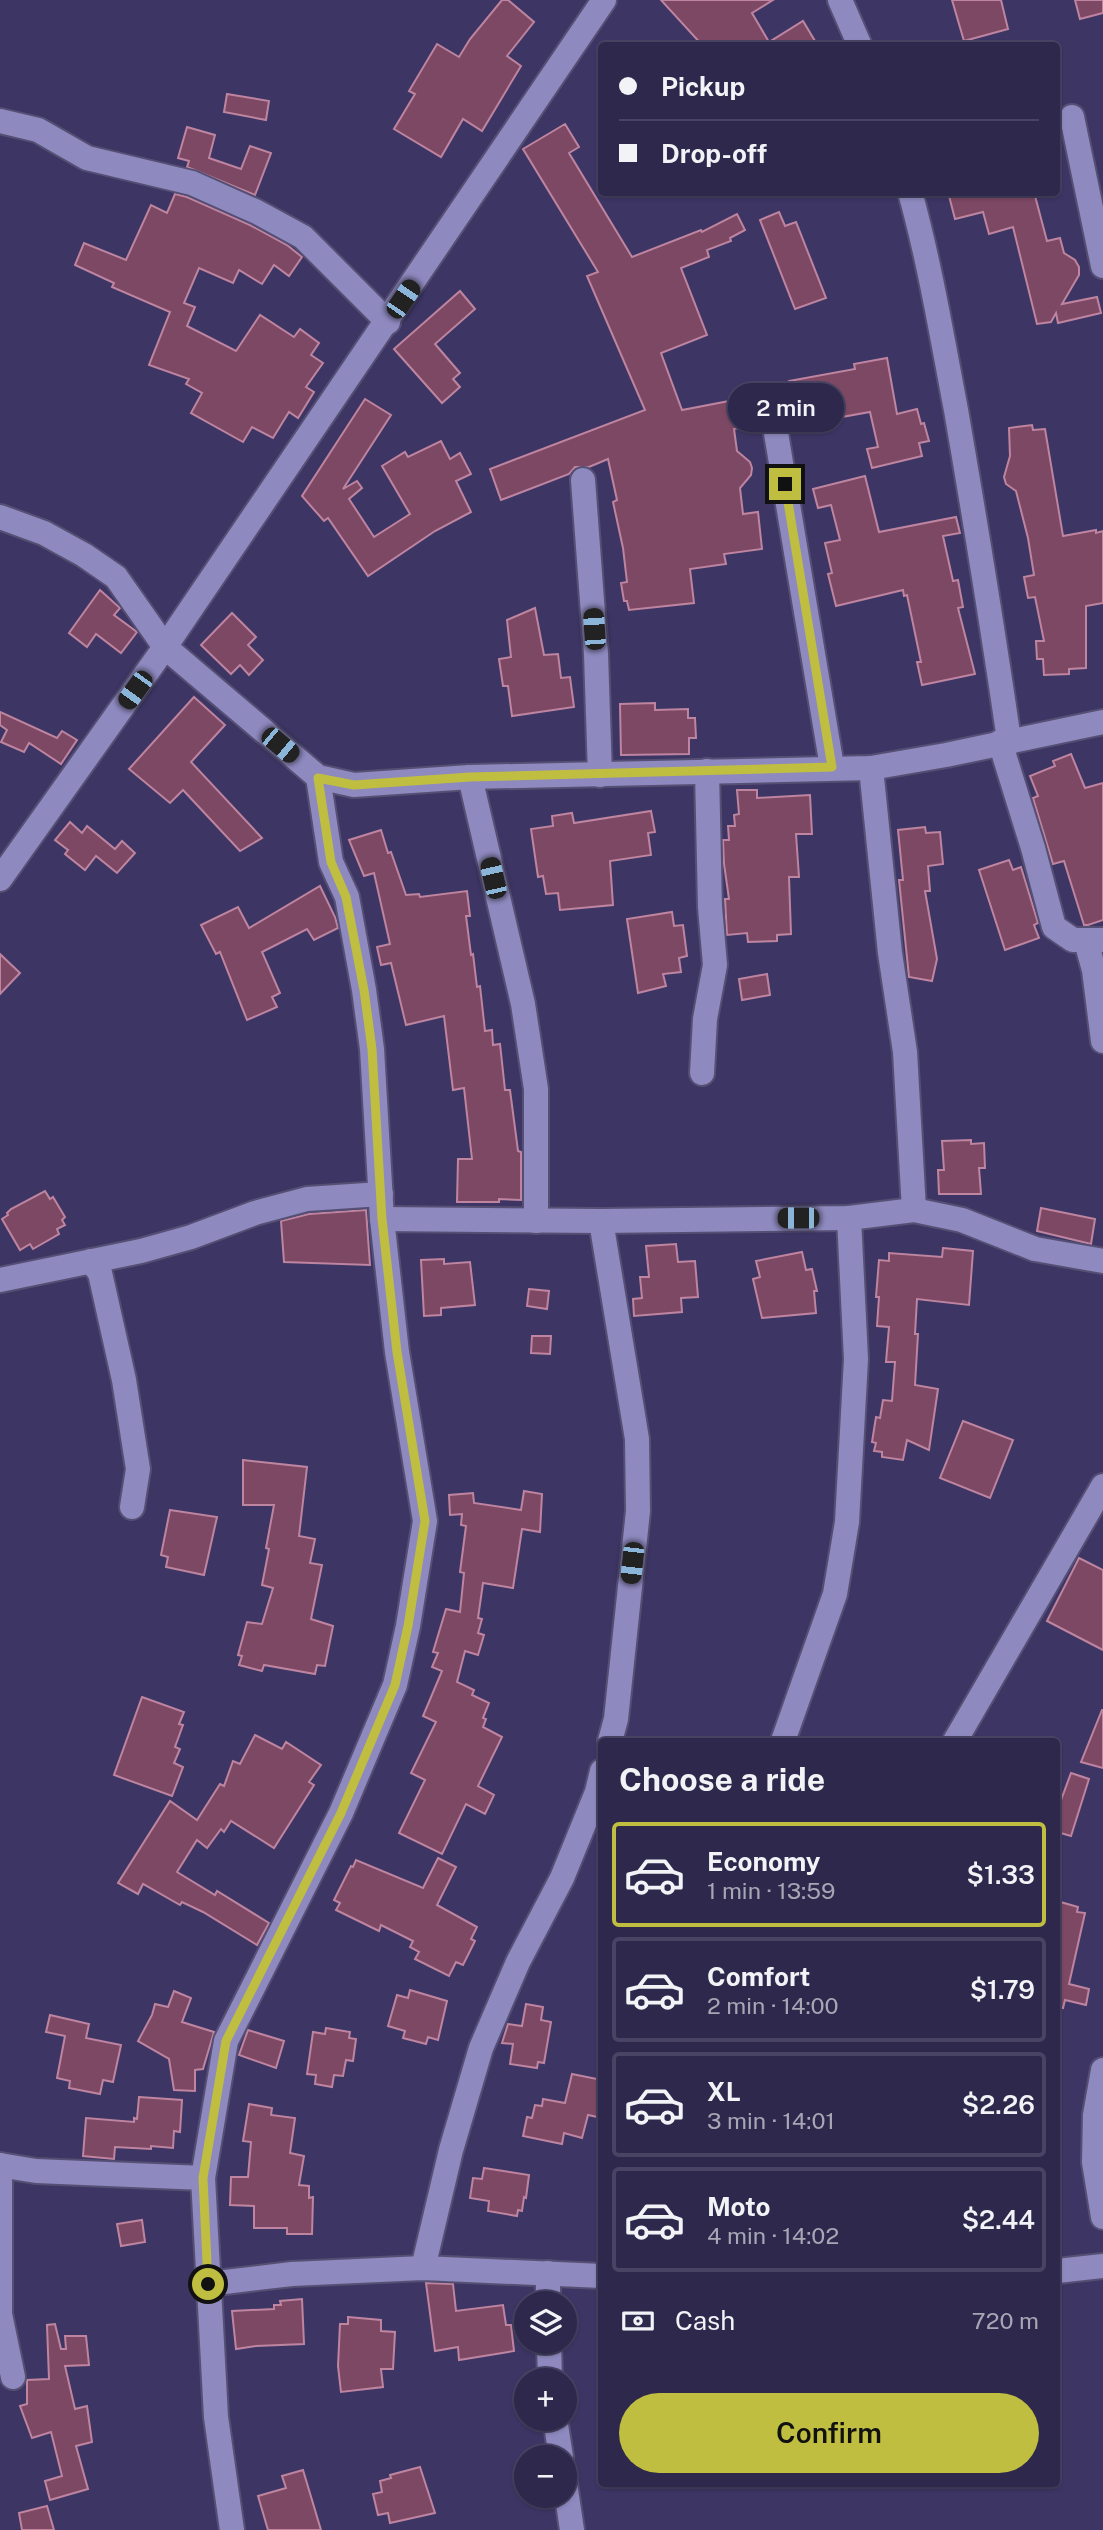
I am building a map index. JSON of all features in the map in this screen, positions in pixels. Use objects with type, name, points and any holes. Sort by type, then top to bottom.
[{"type":"street","points":[[0,879],[165,648],[604,0]]},
{"type":"street","points":[[840,0],[858,42]]},
{"type":"street","points":[[1072,117],[1103,266]]},
{"type":"street","points":[[0,121],[38,130],[87,158],[192,183],[257,212],[303,237],[388,322]]},
{"type":"street","points":[[911,196],[947,362],[986,577],[1005,741],[1054,927],[1073,940],[1094,940],[1094,970],[1103,1041]]},
{"type":"street","points":[[776,433],[832,767]]},
{"type":"street","points":[[583,480],[596,654],[600,775]]},
{"type":"street","points":[[0,517],[44,533],[116,577],[165,648],[318,778],[354,785],[470,777],[871,768],[1103,722]]},
{"type":"street","points":[[871,768],[890,953],[905,1052],[914,1210]]},
{"type":"street","points":[[702,1073],[705,1019],[715,965],[710,907],[707,771]]},
{"type":"street","points":[[470,777],[523,1004],[536,1089],[536,1221]]},
{"type":"street","points":[[232,2530],[216,2417],[203,2178],[226,2041],[341,1813],[395,1685],[408,1626],[425,1521],[397,1352],[381,1207],[372,1049],[364,990],[346,897],[331,862],[318,778]]},
{"type":"street","points":[[0,1280],[154,1248],[255,1213],[307,1199],[536,1221],[849,1218],[914,1210],[962,1220],[1035,1249],[1103,1261]]},
{"type":"street","points":[[784,1738],[835,1594],[848,1522],[856,1359],[849,1218]]},
{"type":"street","points":[[601,1221],[637,1439],[638,1511],[616,1719],[611,1738]]},
{"type":"street","points":[[91,1261],[100,1273],[124,1380],[138,1469],[132,1507]]},
{"type":"street","points":[[957,1738],[1103,1486]]},
{"type":"street","points":[[424,2268],[451,2150],[481,2048],[518,1962],[562,1878],[598,1788]]},
{"type":"street","points":[[1103,2070],[1095,2115],[1094,2162],[1103,2217]]},
{"type":"street","points":[[13,2377],[0,2314],[0,2165],[36,2171],[203,2178]]},
{"type":"street","points":[[1060,2271],[1103,2266]]},
{"type":"street","points":[[208,2284],[292,2274],[424,2268],[598,2276]]},
{"type":"street","points":[[548,2273],[548,2291]]},
{"type":"street","points":[[569,2508],[572,2530]]},
{"type":"building","points":[[502,0],[508,0],[534,22],[507,56],[521,66],[482,131],[463,119],[441,157],[394,129],[415,94],[409,91],[437,44],[459,57]]},
{"type":"building","points":[[661,0],[773,0],[752,13],[769,42],[699,42]]},
{"type":"building","points":[[952,0],[1001,0],[1008,29],[964,41]]},
{"type":"building","points":[[1075,0],[1103,0],[1103,13],[1080,19]]},
{"type":"building","points":[[803,21],[816,42],[769,42]]},
{"type":"building","points":[[227,94],[269,101],[266,120],[224,112]]},
{"type":"building","points":[[565,124],[579,147],[569,153],[632,257],[701,230],[702,232],[737,214],[745,230],[730,238],[731,241],[707,250],[709,257],[681,268],[707,335],[661,353],[682,410],[791,389],[789,381],[855,369],[854,364],[887,358],[897,414],[917,409],[929,441],[919,443],[922,456],[872,468],[867,449],[878,447],[870,412],[797,425],[796,418],[774,418],[765,423],[734,429],[737,451],[750,462],[752,468],[751,475],[740,488],[743,514],[758,512],[762,549],[724,554],[726,564],[690,569],[694,603],[629,610],[627,601],[624,601],[621,583],[627,582],[613,502],[617,500],[608,459],[589,467],[575,467],[569,474],[501,500],[490,469],[645,410],[587,276],[598,272],[523,149]]},
{"type":"building","points":[[187,127],[215,135],[209,158],[241,169],[250,146],[271,153],[255,195],[187,167],[189,161],[178,158]]},
{"type":"building","points":[[175,194],[250,225],[287,245],[302,257],[289,276],[274,265],[262,284],[239,270],[233,283],[199,268],[184,303],[195,307],[187,326],[236,351],[260,315],[294,337],[300,329],[319,343],[311,355],[323,363],[306,387],[314,392],[298,418],[289,412],[273,438],[252,427],[243,442],[191,413],[202,393],[186,384],[189,379],[149,365],[170,312],[112,287],[114,283],[75,265],[84,243],[126,260],[151,205],[167,213]]},
{"type":"building","points":[[949,196],[1035,196],[1047,241],[1060,238],[1064,253],[1075,260],[1079,267],[1079,275],[1062,304],[1097,297],[1101,313],[1058,323],[1056,313],[1051,322],[1037,324],[1013,227],[989,234],[983,212],[955,219]]},
{"type":"building","points":[[779,212],[785,226],[796,222],[826,298],[795,309],[760,220]]},
{"type":"building","points":[[460,291],[475,309],[435,344],[460,373],[453,379],[460,387],[442,403],[394,349]]},
{"type":"building","points":[[365,399],[391,415],[343,489],[357,481],[362,488],[349,499],[374,537],[410,514],[382,466],[405,452],[408,457],[441,441],[450,459],[460,453],[471,474],[456,481],[471,512],[435,531],[368,576],[328,518],[324,521],[302,496]]},
{"type":"building","points":[[1032,425],[1033,430],[1045,429],[1063,536],[1103,531],[1103,603],[1086,606],[1086,668],[1069,669],[1069,674],[1044,675],[1043,659],[1037,659],[1036,641],[1044,641],[1035,597],[1028,598],[1024,577],[1034,575],[1028,538],[1016,491],[1006,484],[1004,477],[1010,456],[1009,428]]},
{"type":"building","points":[[865,476],[879,532],[956,517],[960,533],[943,536],[953,581],[958,580],[963,607],[958,608],[975,674],[922,685],[917,662],[921,662],[907,595],[904,596],[903,590],[836,606],[828,574],[832,573],[825,543],[840,540],[831,505],[818,508],[813,489]]},
{"type":"building","points":[[100,590],[120,608],[114,615],[137,632],[121,653],[96,634],[87,647],[69,633]]},
{"type":"building","points":[[535,608],[544,655],[558,654],[561,678],[570,677],[574,707],[512,716],[508,686],[503,686],[499,659],[511,657],[507,620]]},
{"type":"building","points":[[232,613],[256,637],[248,645],[263,660],[249,675],[240,665],[231,674],[201,645]]},
{"type":"building","points":[[194,697],[225,725],[191,762],[262,838],[240,851],[183,790],[170,803],[129,769]]},
{"type":"building","points":[[655,703],[655,710],[688,709],[688,718],[695,718],[696,738],[689,738],[689,754],[621,755],[620,704]]},
{"type":"building","points":[[0,712],[57,738],[62,731],[77,740],[61,764],[29,743],[24,752],[1,742],[7,730],[0,725]]},
{"type":"building","points":[[1071,754],[1085,788],[1103,783],[1103,920],[1088,925],[1084,925],[1064,861],[1053,864],[1033,798],[1038,796],[1030,776],[1055,766],[1053,761]]},
{"type":"building","points":[[737,790],[757,790],[757,798],[810,795],[812,834],[796,834],[799,877],[789,877],[791,934],[777,935],[777,941],[748,942],[747,933],[727,935],[725,899],[729,899],[723,840],[729,840],[728,826],[735,826],[734,815],[739,814]]},
{"type":"building","points":[[651,811],[655,832],[648,833],[651,855],[610,861],[613,905],[560,910],[558,893],[546,894],[543,876],[538,877],[531,829],[553,826],[552,816],[572,813],[574,823]]},
{"type":"building","points":[[70,822],[82,833],[87,826],[115,849],[122,841],[135,853],[117,873],[96,856],[85,870],[65,854],[68,850],[55,840]]},
{"type":"building","points":[[925,827],[926,833],[940,832],[943,864],[928,866],[930,891],[925,891],[937,959],[932,981],[909,977],[899,880],[903,880],[898,830]]},
{"type":"building","points":[[381,830],[406,895],[419,894],[420,897],[467,891],[470,916],[466,916],[471,955],[473,954],[477,987],[480,986],[485,1031],[492,1030],[493,1045],[500,1044],[505,1090],[510,1090],[518,1151],[521,1152],[521,1200],[457,1202],[458,1159],[472,1159],[464,1088],[453,1090],[444,1016],[406,1025],[391,963],[381,965],[377,947],[390,944],[374,873],[364,876],[349,840]]},
{"type":"building","points":[[1009,860],[1013,870],[1021,867],[1038,923],[1034,925],[1039,938],[1005,950],[979,870]]},
{"type":"building","points":[[320,886],[338,928],[314,940],[307,929],[262,952],[280,993],[272,997],[277,1007],[247,1020],[220,952],[216,954],[201,925],[238,907],[249,928]]},
{"type":"building","points":[[672,912],[674,926],[683,925],[687,956],[679,958],[681,972],[663,974],[666,986],[638,993],[627,919]]},
{"type":"building","points":[[0,954],[20,973],[0,994]]},
{"type":"building","points":[[767,974],[770,995],[742,1000],[739,979]]},
{"type":"building","points":[[971,1140],[971,1144],[984,1143],[985,1168],[979,1168],[981,1194],[939,1194],[938,1170],[944,1170],[942,1141]]},
{"type":"building","points":[[45,1191],[50,1199],[53,1197],[65,1217],[62,1220],[65,1225],[57,1229],[59,1234],[33,1249],[30,1244],[20,1250],[2,1219],[11,1209]]},
{"type":"building","points":[[1041,1208],[1095,1219],[1091,1244],[1037,1231]]},
{"type":"building","points":[[366,1210],[370,1265],[284,1262],[281,1221],[309,1214]]},
{"type":"building","points":[[676,1244],[678,1262],[695,1261],[698,1297],[681,1298],[682,1312],[634,1316],[633,1299],[642,1298],[640,1277],[649,1277],[646,1246]]},
{"type":"building","points":[[943,1248],[973,1251],[969,1305],[917,1299],[915,1385],[938,1389],[929,1450],[907,1440],[903,1460],[882,1457],[882,1452],[874,1451],[876,1443],[872,1442],[876,1417],[880,1418],[883,1400],[892,1401],[895,1362],[886,1362],[889,1327],[877,1326],[879,1260],[889,1261],[889,1253],[942,1257]]},
{"type":"building","points":[[802,1252],[806,1270],[812,1269],[817,1291],[814,1291],[816,1313],[762,1318],[753,1279],[760,1277],[756,1261]]},
{"type":"building","points":[[444,1259],[444,1264],[470,1262],[475,1305],[441,1308],[441,1315],[424,1316],[421,1260]]},
{"type":"building","points":[[529,1289],[549,1291],[547,1309],[527,1306]]},
{"type":"building","points":[[532,1336],[551,1336],[550,1354],[531,1353]]},
{"type":"building","points":[[963,1421],[1013,1440],[990,1498],[940,1478]]},
{"type":"building","points":[[243,1460],[307,1467],[299,1536],[315,1539],[310,1563],[322,1565],[311,1619],[333,1626],[325,1666],[317,1665],[315,1674],[264,1665],[262,1671],[239,1665],[242,1656],[238,1655],[247,1622],[262,1624],[273,1588],[262,1585],[274,1505],[243,1505]]},
{"type":"building","points":[[524,1491],[542,1494],[540,1532],[522,1529],[513,1588],[483,1583],[478,1618],[482,1619],[478,1633],[484,1635],[478,1655],[465,1651],[457,1682],[474,1690],[472,1695],[489,1703],[483,1718],[486,1719],[483,1727],[502,1737],[478,1786],[494,1795],[485,1814],[466,1804],[442,1854],[399,1833],[425,1780],[411,1773],[436,1722],[423,1716],[442,1671],[432,1667],[438,1653],[433,1652],[446,1609],[460,1612],[464,1573],[460,1572],[466,1526],[461,1525],[462,1514],[450,1515],[449,1495],[473,1493],[474,1503],[521,1510]]},
{"type":"building","points":[[170,1510],[217,1517],[204,1575],[166,1567],[168,1557],[161,1555]]},
{"type":"building","points":[[1079,1558],[1103,1570],[1103,1650],[1047,1621]]},
{"type":"building","points":[[142,1697],[184,1712],[179,1724],[183,1725],[175,1747],[180,1749],[174,1763],[183,1767],[172,1796],[114,1775]]},
{"type":"building","points":[[1103,1710],[1103,1768],[1081,1762]]},
{"type":"building","points":[[255,1735],[282,1749],[286,1742],[321,1765],[309,1782],[314,1785],[274,1848],[231,1821],[224,1832],[221,1829],[207,1848],[197,1840],[177,1872],[215,1895],[217,1891],[269,1923],[257,1945],[203,1912],[182,1902],[180,1905],[143,1884],[138,1894],[118,1883],[170,1801],[197,1820],[220,1784],[224,1786],[233,1761],[240,1764]]},
{"type":"building","points":[[1071,1773],[1089,1779],[1071,1836],[1060,1833],[1060,1803]]},
{"type":"building","points":[[438,1858],[456,1867],[437,1905],[477,1927],[471,1939],[475,1941],[463,1965],[456,1962],[449,1976],[415,1959],[419,1952],[410,1947],[413,1941],[381,1925],[379,1931],[336,1910],[340,1903],[334,1900],[356,1860],[423,1888]]},
{"type":"building","points":[[1060,1902],[1078,1907],[1077,1912],[1085,1913],[1069,1984],[1089,1989],[1086,2005],[1065,2000],[1063,2008],[1060,2008]]},
{"type":"building","points":[[410,1990],[447,2001],[438,2040],[428,2037],[426,2044],[403,2038],[405,2031],[388,2026],[397,1995],[408,1998]]},
{"type":"building","points":[[174,1991],[191,1998],[182,2022],[214,2032],[203,2069],[195,2070],[195,2091],[174,2090],[169,2059],[138,2041],[155,2004],[168,2007]]},
{"type":"building","points":[[526,2004],[543,2007],[541,2020],[551,2022],[544,2063],[538,2062],[537,2068],[510,2064],[513,2044],[502,2043],[508,2024],[522,2026]]},
{"type":"building","points":[[50,2015],[89,2024],[86,2038],[121,2045],[113,2082],[103,2080],[100,2094],[69,2088],[70,2081],[57,2078],[65,2036],[46,2032]]},
{"type":"building","points":[[326,2028],[350,2032],[349,2038],[356,2039],[353,2061],[346,2060],[343,2076],[334,2075],[332,2087],[315,2084],[316,2075],[307,2074],[313,2032],[325,2034]]},
{"type":"building","points":[[248,2030],[284,2041],[276,2068],[239,2055]]},
{"type":"building","points":[[572,2074],[598,2079],[598,2117],[588,2115],[582,2138],[564,2133],[562,2144],[523,2136],[527,2117],[532,2118],[535,2105],[542,2106],[543,2099],[565,2103]]},
{"type":"building","points":[[139,2097],[182,2100],[180,2132],[174,2131],[173,2148],[115,2147],[114,2159],[83,2156],[86,2118],[134,2122],[134,2118],[137,2119]]},
{"type":"building","points":[[249,2104],[272,2108],[271,2115],[295,2118],[290,2153],[304,2156],[299,2185],[309,2186],[309,2198],[313,2197],[312,2234],[287,2234],[287,2228],[254,2228],[254,2206],[230,2205],[231,2177],[248,2177],[251,2142],[243,2141]]},
{"type":"building","points":[[484,2168],[529,2175],[526,2198],[524,2197],[522,2211],[518,2210],[517,2216],[488,2211],[489,2201],[470,2198],[473,2178],[482,2179]]},
{"type":"building","points":[[142,2220],[145,2242],[121,2246],[117,2224]]},
{"type":"building","points":[[426,2283],[453,2284],[456,2311],[503,2305],[506,2325],[511,2325],[514,2351],[459,2360],[458,2347],[435,2351]]},
{"type":"building","points":[[302,2299],[304,2344],[236,2349],[232,2311],[274,2309],[274,2305],[281,2305],[280,2301]]},
{"type":"building","points":[[348,2317],[381,2320],[381,2331],[395,2332],[393,2369],[381,2369],[383,2387],[341,2392],[338,2366],[340,2324],[348,2324]]},
{"type":"building","points":[[55,2324],[61,2349],[66,2349],[65,2336],[86,2336],[89,2365],[65,2366],[75,2409],[87,2406],[92,2442],[76,2446],[88,2489],[50,2500],[45,2481],[62,2476],[51,2432],[32,2438],[20,2406],[27,2404],[27,2380],[49,2379],[47,2325]]},
{"type":"building","points":[[420,2467],[435,2513],[390,2523],[388,2513],[378,2515],[373,2494],[382,2492],[380,2481],[391,2478],[390,2475]]},
{"type":"building","points":[[303,2470],[321,2530],[268,2530],[258,2496],[286,2488],[282,2476]]},
{"type":"building","points":[[47,2506],[54,2530],[22,2530],[19,2513]]},
{"type":"route","points":[[208,2284],[203,2178],[226,2041],[341,1813],[395,1685],[408,1626],[425,1521],[397,1352],[382,1219],[372,1049],[364,990],[346,897],[331,862],[318,778],[354,785],[470,777],[832,767],[785,484]]}]
